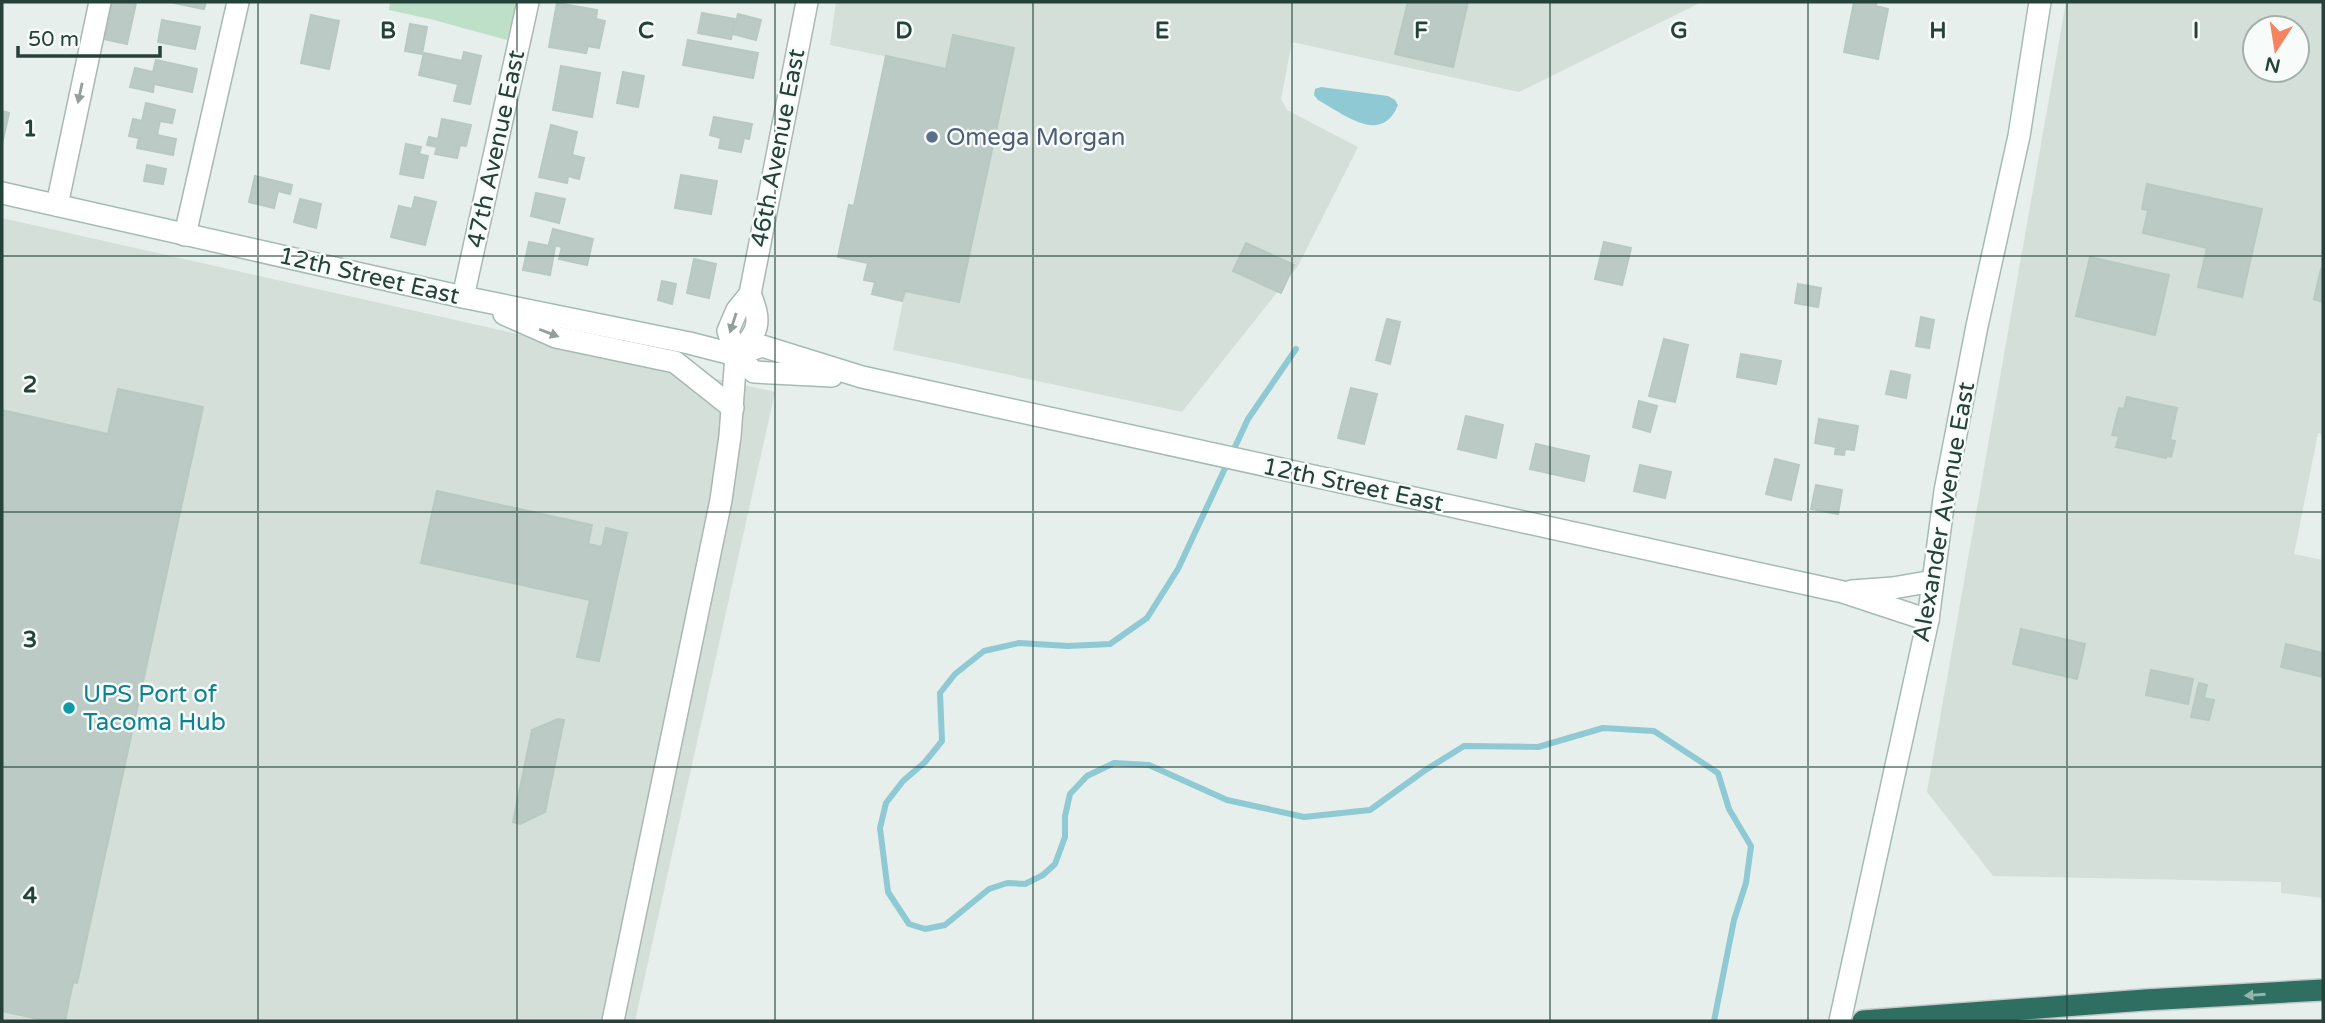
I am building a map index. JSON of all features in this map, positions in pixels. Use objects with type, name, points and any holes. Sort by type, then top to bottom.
[{"type":"highway","points":[[1863,1021],[2323,990]]},
{"type":"street","points":[[57,205],[100,2]]},
{"type":"street","points":[[185,235],[238,2]]},
{"type":"street","name":"47th Avenue East","points":[[463,297],[528,2]]},
{"type":"street","name":"46th Avenue East","points":[[613,1021],[721,500],[733,408],[736,355],[728,331],[737,310],[750,294],[807,2]]},
{"type":"street","name":"Alexander Avenue East","points":[[1840,1021],[1928,620],[1945,491],[1977,326],[2019,136],[2040,2]]},
{"type":"street","name":"12th Street East","points":[[2,193],[463,297],[736,355],[762,346],[862,377],[1843,592],[1928,620]]},
{"type":"street","points":[[463,297],[556,337],[675,362],[733,408]]},
{"type":"street","name":"12th Street East","points":[[1843,592],[1933,581]]},
{"type":"shaded area","name":"Omega Morgan","points":[[836,2],[1702,2],[1519,92],[1292,42],[1281,99],[1287,110],[1358,147],[1298,266],[1182,412],[893,350],[905,291],[959,302],[946,69],[830,45]]},
{"type":"shaded area","points":[[2066,2],[2323,2],[2323,434],[2318,433],[2294,554],[2323,560],[2323,898],[2281,893],[2281,882],[1993,876],[1927,792]]},
{"type":"shaded area","points":[[2,218],[775,392],[635,1021],[2,1021]]},
{"type":"green space","points":[[390,2],[518,2],[507,40],[389,10]]},
{"type":"water","points":[[1321,87],[1388,96],[1398,105],[1391,117],[1382,123],[1361,123],[1318,100],[1314,95],[1315,89]]},
{"type":"building","points":[[112,2],[136,3],[127,44],[104,39]]},
{"type":"building","points":[[169,2],[206,2],[204,9]]},
{"type":"building","points":[[1408,2],[1468,2],[1453,67],[1395,54]]},
{"type":"building","points":[[1854,2],[1876,2],[1876,6],[1888,9],[1878,59],[1844,52]]},
{"type":"building","points":[[557,3],[597,10],[596,19],[605,21],[599,48],[588,46],[586,53],[549,47]]},
{"type":"building","points":[[702,13],[735,19],[731,39],[698,33]]},
{"type":"building","points":[[738,14],[761,20],[756,40],[733,34]]},
{"type":"building","points":[[311,15],[339,21],[329,69],[301,63]]},
{"type":"building","points":[[162,20],[200,27],[195,49],[158,42]]},
{"type":"building","points":[[410,24],[427,27],[422,54],[405,51]]},
{"type":"building","name":"Omega Morgan","points":[[953,35],[1014,48],[959,302],[905,291],[902,301],[872,294],[875,282],[864,280],[868,263],[838,257],[849,205],[854,206],[886,56],[946,69]]},
{"type":"building","points":[[688,40],[758,53],[753,78],[683,65]]},
{"type":"building","points":[[464,52],[481,56],[470,104],[454,101],[458,84],[419,75],[424,53],[462,61]]},
{"type":"building","points":[[156,60],[197,69],[192,92],[154,84],[153,92],[130,87],[135,68],[153,72]]},
{"type":"building","points":[[561,66],[600,73],[592,117],[553,110]]},
{"type":"building","points":[[623,72],[644,76],[638,107],[617,103]]},
{"type":"building","points":[[146,103],[175,110],[172,123],[160,121],[157,135],[176,139],[173,155],[137,148],[139,138],[129,136],[133,119],[142,121]]},
{"type":"building","points":[[2,111],[9,113],[2,144]]},
{"type":"building","points":[[714,117],[752,124],[749,139],[744,138],[741,152],[719,148],[721,138],[710,135]]},
{"type":"building","points":[[442,119],[471,125],[466,146],[460,145],[457,158],[435,154],[437,147],[427,145],[429,137],[438,139]]},
{"type":"building","points":[[551,125],[577,132],[572,155],[584,158],[579,179],[568,176],[567,183],[539,177]]},
{"type":"building","points":[[406,144],[421,147],[419,154],[428,156],[423,178],[400,174]]},
{"type":"building","points":[[147,165],[166,169],[163,184],[144,181]]},
{"type":"building","points":[[681,175],[717,181],[711,214],[675,208]]},
{"type":"building","points":[[255,176],[292,185],[290,194],[278,191],[274,208],[249,202]]},
{"type":"building","points":[[2147,184],[2262,209],[2242,297],[2198,287],[2207,248],[2143,233],[2148,210],[2142,209]]},
{"type":"building","points":[[536,193],[565,199],[559,223],[531,216]]},
{"type":"building","points":[[415,197],[436,202],[425,245],[391,237],[399,206],[412,209]]},
{"type":"building","points":[[300,199],[321,204],[316,228],[294,222]]},
{"type":"building","points":[[553,229],[593,239],[587,265],[559,259],[562,247],[549,244]]},
{"type":"building","points":[[529,242],[555,247],[550,275],[523,270]]},
{"type":"building","points":[[1604,242],[1631,248],[1622,285],[1595,279]]},
{"type":"building","points":[[1246,243],[1294,265],[1281,293],[1233,271]]},
{"type":"building","points":[[2090,257],[2169,275],[2155,335],[2076,316]]},
{"type":"building","points":[[694,259],[716,264],[709,298],[687,293]]},
{"type":"building","points":[[2323,269],[2323,302],[2314,299]]},
{"type":"building","points":[[662,281],[676,284],[672,304],[658,300]]},
{"type":"building","points":[[1798,284],[1821,288],[1818,307],[1795,303]]},
{"type":"building","points":[[1921,317],[1934,320],[1929,348],[1916,346]]},
{"type":"building","points":[[1387,319],[1400,322],[1390,364],[1376,360]]},
{"type":"building","points":[[1664,339],[1688,345],[1675,402],[1649,396]]},
{"type":"building","points":[[1741,354],[1781,361],[1776,384],[1737,377]]},
{"type":"building","points":[[1891,371],[1910,375],[1906,398],[1886,394]]},
{"type":"building","points":[[1351,388],[1377,394],[1364,444],[1338,438]]},
{"type":"building","name":"UPS Port of Tacoma Hub","points":[[118,389],[203,407],[77,983],[73,982],[65,1021],[48,1021],[2,1011],[2,410],[108,434]]},
{"type":"building","points":[[2127,397],[2177,408],[2170,440],[2175,441],[2171,457],[2116,447],[2119,436],[2112,435],[2119,408],[2124,409]]},
{"type":"building","points":[[1639,401],[1657,406],[1650,432],[1633,427]]},
{"type":"building","points":[[1466,416],[1503,425],[1496,458],[1458,449]]},
{"type":"building","points":[[1819,419],[1858,426],[1854,450],[1845,449],[1844,455],[1835,454],[1836,447],[1815,443]]},
{"type":"building","points":[[1536,444],[1589,456],[1584,481],[1530,469]]},
{"type":"building","points":[[1775,459],[1799,465],[1791,500],[1766,494]]},
{"type":"building","points":[[1640,465],[1671,472],[1665,498],[1634,491]]},
{"type":"building","points":[[1816,485],[1842,490],[1838,514],[1811,509]]},
{"type":"building","points":[[437,491],[592,525],[588,544],[602,547],[606,528],[627,533],[599,661],[577,657],[590,600],[421,563]]},
{"type":"building","points":[[2021,629],[2085,644],[2077,679],[2013,664]]},
{"type":"building","points":[[2286,644],[2323,653],[2323,677],[2281,667]]},
{"type":"building","points":[[2151,670],[2193,679],[2188,704],[2146,695]]},
{"type":"building","points":[[2199,683],[2207,685],[2204,698],[2214,700],[2209,720],[2191,717]]},
{"type":"building","points":[[558,719],[564,720],[545,812],[520,824],[513,822],[532,730]]},
{"type":"waterway","points":[[1296,349],[1248,419],[1178,569],[1147,618],[1110,644],[1068,646],[1019,643],[984,651],[955,674],[940,693],[942,741],[925,762],[903,781],[886,803],[880,828],[888,892],[909,924],[925,929],[945,925],[989,889],[1007,883],[1025,884],[1043,875],[1055,864],[1065,837],[1065,816],[1070,794],[1087,776],[1114,763],[1149,765],[1227,800],[1304,817],[1370,810],[1464,746],[1538,747],[1603,728],[1654,731],[1718,773],[1729,809],[1751,846],[1746,883],[1734,920],[1714,1021]]},
{"type":"place","name":"Omega Morgan","points":[[932,137]]},
{"type":"place","name":"UPS Port of Tacoma Hub","points":[[69,708]]}]
